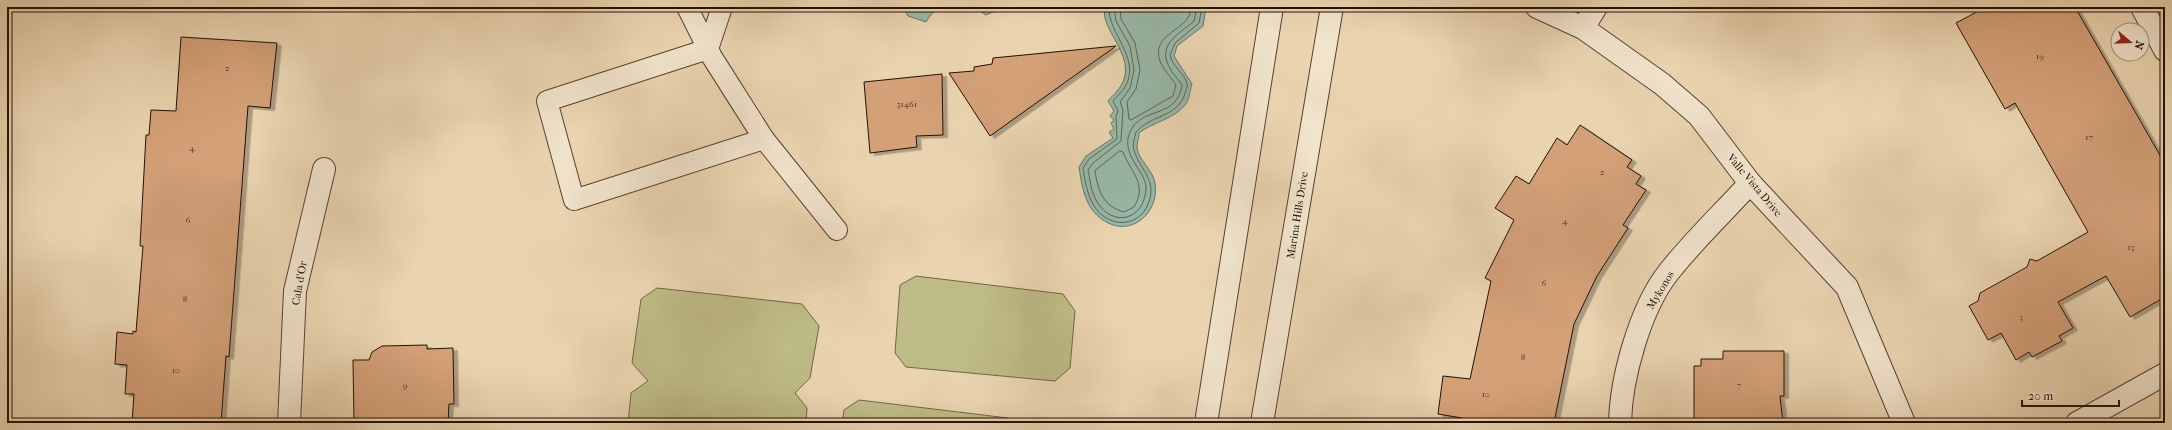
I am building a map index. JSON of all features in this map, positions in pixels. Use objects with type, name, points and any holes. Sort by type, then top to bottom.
[{"type":"street","points":[[1206,423],[1272,7]]},
{"type":"street","name":"Marina Hills Drive","points":[[1262,423],[1332,7]]},
{"type":"street","name":"Valle Vista Drive","points":[[1537,7],[1583,28],[1662,84],[1699,116],[1750,183],[1847,287],[1904,423]]},
{"type":"street","points":[[1583,28],[1596,7]]},
{"type":"street","points":[[2142,7],[2165,50]]},
{"type":"street","name":"Cala d'Or","points":[[289,423],[295,290],[324,169]]},
{"type":"street","name":"Mykonos","points":[[1620,423],[1620,408],[1629,360],[1644,315],[1667,274],[1750,183]]},
{"type":"street","points":[[2077,423],[2165,374]]},
{"type":"lane","points":[[688,7],[708,49],[764,139],[837,230]]},
{"type":"lane","points":[[708,49],[722,7]]},
{"type":"lane","points":[[708,49],[547,101],[574,200],[764,139]]},
{"type":"shaded area","points":[[916,276],[1063,294],[1075,311],[1070,368],[1055,381],[906,367],[895,353],[900,285]]},
{"type":"shaded area","points":[[657,288],[802,304],[819,326],[810,378],[795,393],[807,408],[806,423],[628,423],[631,393],[648,381],[632,363],[641,299]]},
{"type":"shaded area","points":[[859,400],[1008,418],[1012,423],[842,423],[844,410]]},
{"type":"water","points":[[899,7],[944,7],[932,13],[926,22],[908,16],[904,9]]},
{"type":"water","points":[[974,7],[1004,7],[986,15]]},
{"type":"water","points":[[1105,7],[1206,7],[1203,26],[1177,46],[1174,56],[1192,84],[1186,103],[1175,114],[1139,133],[1137,148],[1138,153],[1154,178],[1155,194],[1153,204],[1148,213],[1133,225],[1113,225],[1097,215],[1088,203],[1085,196],[1079,167],[1086,156],[1113,138],[1109,132],[1114,129],[1111,123],[1114,120],[1110,116],[1114,111],[1108,101],[1121,86],[1125,73],[1125,63],[1122,53],[1107,25]]},
{"type":"building","points":[[1986,7],[2075,7],[2165,164],[2165,297],[2130,317],[2106,276],[2058,302],[2073,328],[2059,336],[2062,341],[2032,357],[2029,352],[2016,360],[2001,333],[1988,340],[1969,306],[1978,301],[1980,293],[2027,267],[2030,259],[2037,261],[2088,232],[2015,103],[2005,109],[1956,23]]},
{"type":"building","points":[[181,37],[277,43],[270,108],[248,106],[229,357],[226,356],[221,423],[132,423],[134,394],[125,394],[127,365],[115,364],[117,332],[133,334],[133,331],[136,332],[143,246],[140,246],[146,135],[149,135],[151,110],[176,111]]},
{"type":"building","points":[[1116,46],[990,136],[949,73],[974,71],[974,67],[992,64],[993,58]]},
{"type":"building","points":[[942,74],[943,135],[916,136],[917,147],[870,153],[864,82]]},
{"type":"building","points":[[1580,125],[1632,160],[1627,167],[1641,176],[1636,184],[1646,190],[1623,225],[1628,228],[1597,276],[1574,324],[1554,423],[1462,423],[1462,418],[1438,414],[1443,376],[1470,379],[1491,281],[1485,278],[1514,220],[1495,208],[1516,176],[1529,184],[1557,138],[1567,145]]},
{"type":"building","points":[[427,345],[427,349],[453,348],[454,404],[449,404],[448,423],[354,423],[353,360],[369,360],[372,352],[382,346]]},
{"type":"building","points":[[1723,351],[1784,351],[1784,396],[1780,396],[1783,423],[1694,423],[1694,366],[1701,366],[1701,359],[1723,359]]}]
